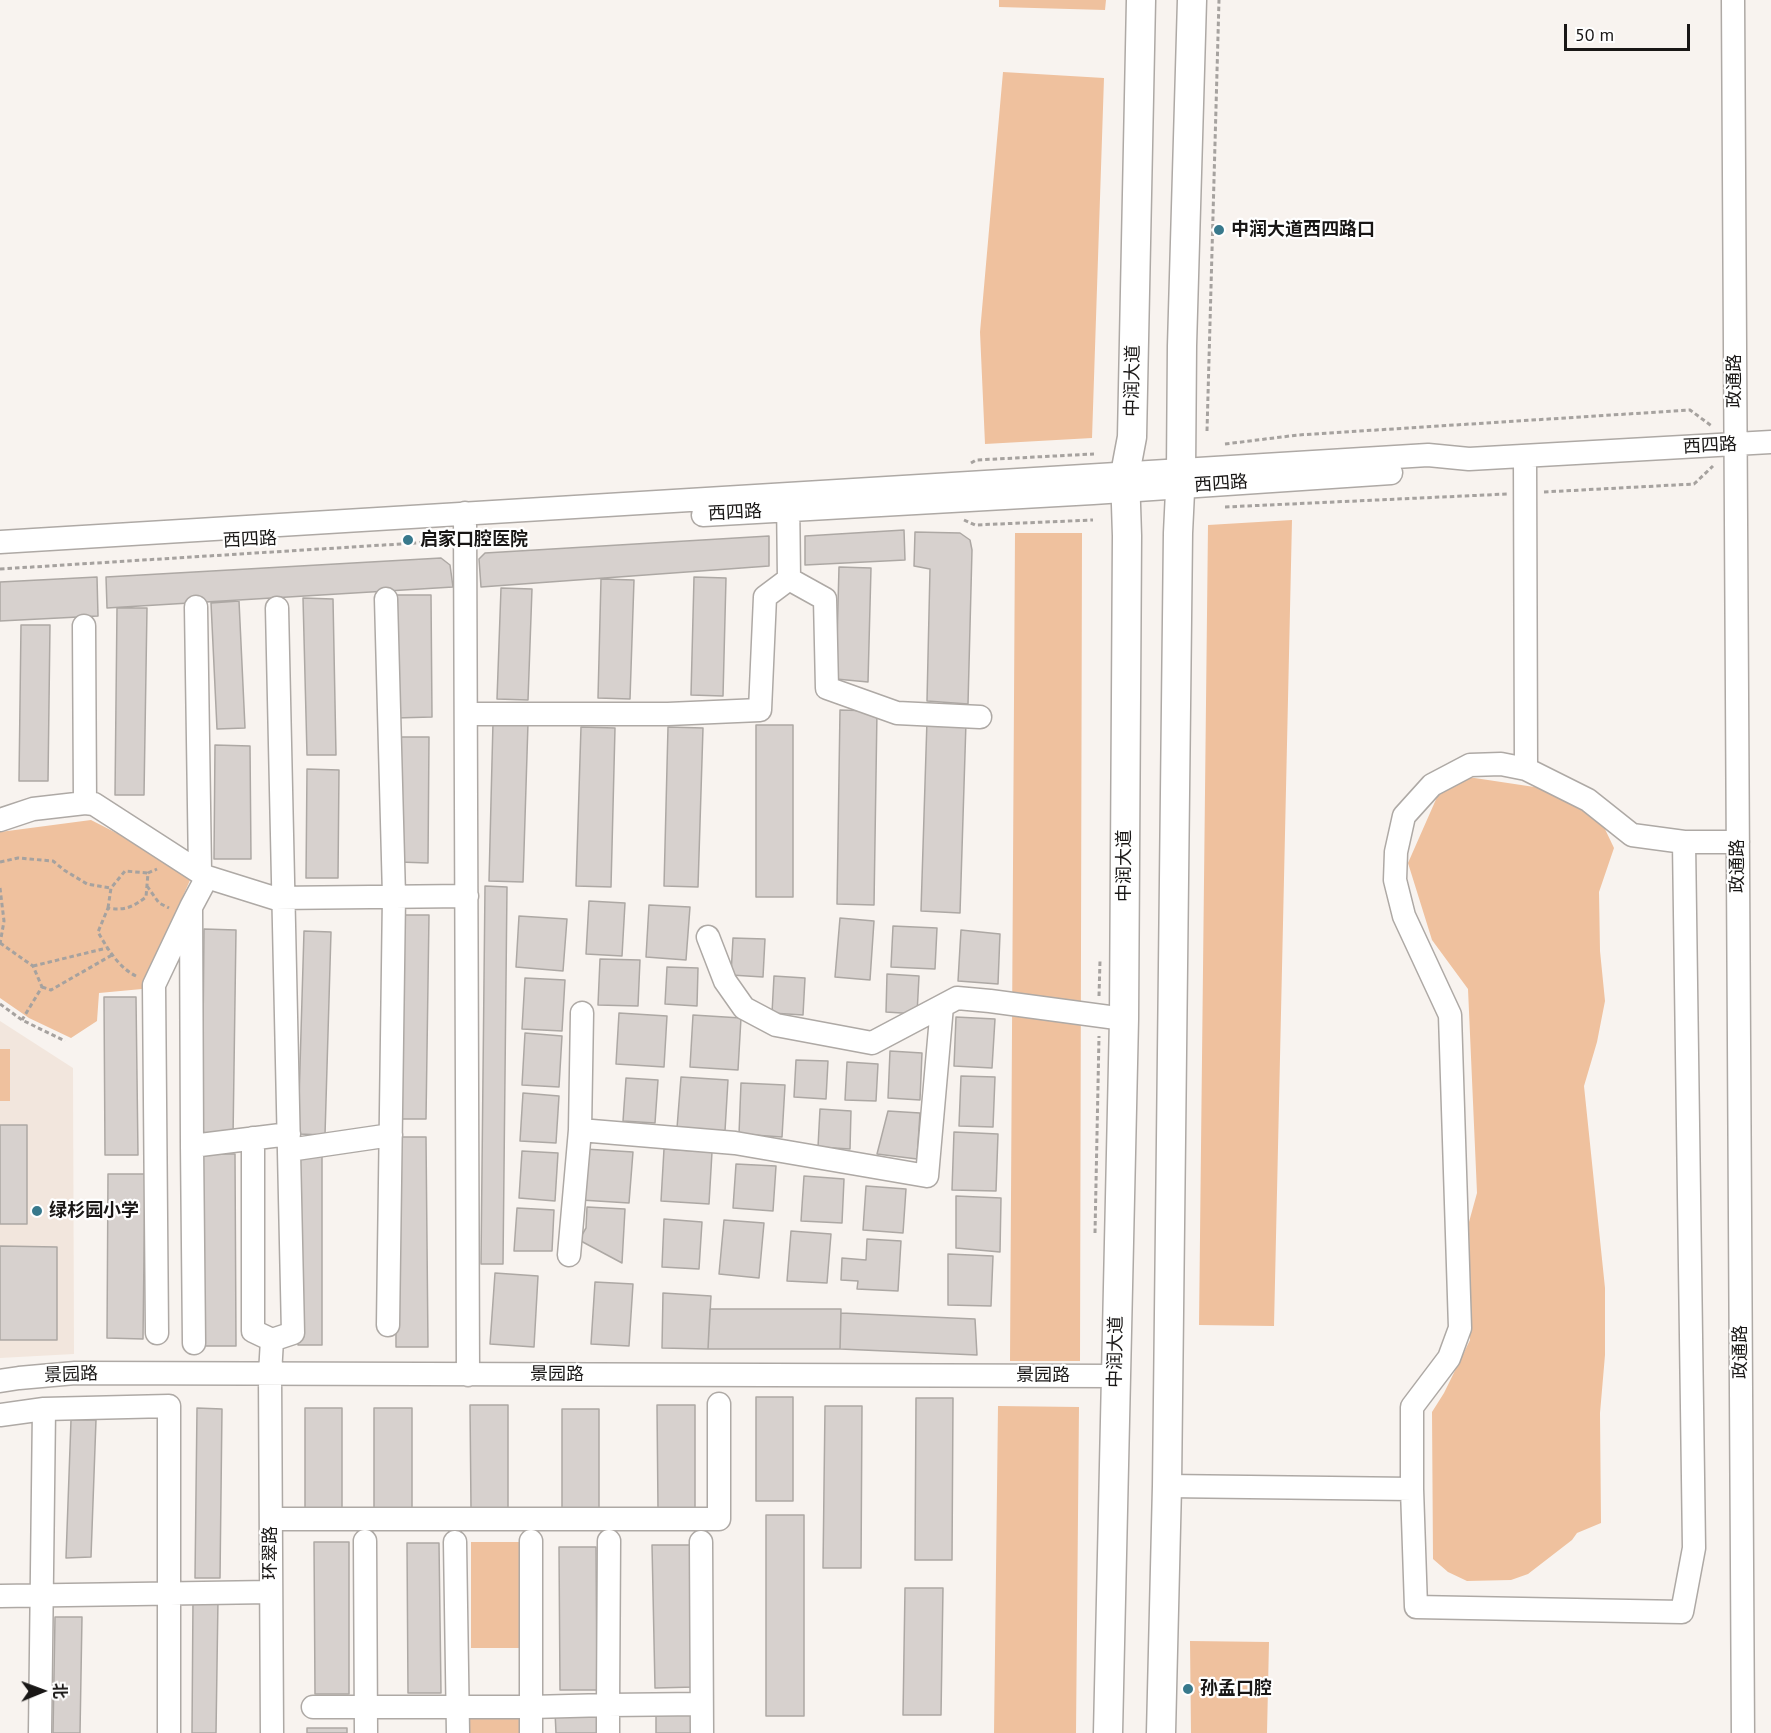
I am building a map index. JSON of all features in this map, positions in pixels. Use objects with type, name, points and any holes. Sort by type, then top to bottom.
[{"type":"main road","name":"中润大道","points":[[1108,1733],[1115,1376],[1112,1017],[1126,482],[1132,437],[1141,0]]},
{"type":"main road","points":[[1161,1733],[1167,1486],[1181,368],[1192,0]]},
{"type":"street","name":"政通路","points":[[1733,0],[1743,1733]]},
{"type":"street","name":"西四路","points":[[0,542],[465,520],[1181,479],[1432,470],[1469,459],[1771,442]]},
{"type":"street","points":[[1525,456],[1526,769]]},
{"type":"street","name":"西四路","points":[[788,502],[927,502],[1126,482]]},
{"type":"street","points":[[788,502],[789,579]]},
{"type":"street","name":"西四路","points":[[0,555],[465,520]]},
{"type":"street","points":[[465,520],[468,1375]]},
{"type":"street","points":[[466,714],[668,714],[760,710],[765,597],[789,579]]},
{"type":"street","points":[[789,579],[825,599],[827,688],[897,713],[980,717]]},
{"type":"street","points":[[386,599],[394,896],[388,1325]]},
{"type":"street","points":[[157,1333],[154,985],[203,875],[196,607]]},
{"type":"street","points":[[253,1138],[253,1331],[272,1340],[293,1333],[277,608]]},
{"type":"street","points":[[84,626],[85,803]]},
{"type":"street","points":[[1684,842],[1694,1548],[1682,1612],[1416,1607],[1412,1407],[1449,1358],[1460,1328],[1450,1015],[1404,916],[1395,880],[1396,852],[1404,816],[1432,785],[1470,765],[1501,764],[1526,769],[1588,800],[1632,835],[1684,842],[1738,842]]},
{"type":"street","points":[[0,820],[33,809],[94,804],[203,875],[274,898],[467,896]]},
{"type":"street","points":[[188,913],[194,1343]]},
{"type":"street","points":[[708,937],[725,981],[744,1008],[776,1025],[872,1043],[957,998],[1112,1017]]},
{"type":"street","points":[[580,1130],[735,1143],[927,1176],[942,1006]]},
{"type":"street","points":[[569,1255],[580,1130],[582,1013]]},
{"type":"street","points":[[192,1146],[253,1138],[289,1142],[391,1135]]},
{"type":"street","name":"环翠路","points":[[272,1340],[270,1374],[272,1733]]},
{"type":"street","name":"景园路","points":[[0,1381],[75,1373],[1115,1376]]},
{"type":"street","points":[[271,1519],[719,1519],[719,1404]]},
{"type":"street","points":[[0,1415],[44,1409],[169,1406],[169,1733]]},
{"type":"street","points":[[40,1733],[44,1409]]},
{"type":"street","points":[[1167,1486],[1412,1489]]},
{"type":"street","points":[[365,1541],[366,1733]]},
{"type":"street","points":[[531,1541],[531,1733]]},
{"type":"street","points":[[608,1733],[609,1541]]},
{"type":"street","points":[[455,1542],[458,1733]]},
{"type":"street","points":[[700,1542],[702,1733]]},
{"type":"street","points":[[0,1596],[271,1592]]},
{"type":"street","points":[[313,1707],[701,1704]]},
{"type":"path","points":[[1207,431],[1219,0]]},
{"type":"path","points":[[1225,507],[1694,484],[1736,444],[1690,410],[1298,435],[1226,444]]},
{"type":"path","points":[[927,502],[975,525],[1093,520]]},
{"type":"path","points":[[0,569],[432,542],[465,520]]},
{"type":"path","points":[[154,985],[131,974],[112,955],[98,932],[108,908],[111,888],[125,872],[148,873],[171,855]]},
{"type":"path","points":[[0,862],[18,858],[53,861],[87,884],[111,888]]},
{"type":"path","points":[[108,908],[118,910],[133,907],[146,897],[148,873]]},
{"type":"path","points":[[147,886],[159,903],[188,913]]},
{"type":"path","points":[[0,888],[4,921],[0,943],[33,966],[42,987],[51,990],[112,955]]},
{"type":"path","points":[[33,966],[107,948]]},
{"type":"path","points":[[1095,1236],[1112,1017],[1100,956]]},
{"type":"path","points":[[22,1020],[42,987]]},
{"type":"path","points":[[0,1004],[22,1020],[65,1041]]},
{"type":"shaded area","points":[[999,0],[1106,0],[1105,10],[999,7]]},
{"type":"shaded area","points":[[1003,72],[1104,78],[1092,438],[985,444],[980,332]]},
{"type":"shaded area","points":[[1292,520],[1274,1326],[1199,1325],[1208,525]]},
{"type":"shaded area","points":[[1015,533],[1082,533],[1080,1361],[1010,1361]]},
{"type":"shaded area","points":[[1468,777],[1541,788],[1590,815],[1604,827],[1614,848],[1599,892],[1600,951],[1605,1001],[1597,1042],[1584,1086],[1605,1288],[1605,1355],[1600,1413],[1601,1523],[1577,1533],[1572,1540],[1528,1574],[1511,1580],[1467,1581],[1448,1572],[1433,1559],[1432,1412],[1470,1340],[1469,1222],[1477,1193],[1468,989],[1432,940],[1408,863],[1441,788]]},
{"type":"shaded area","points":[[91,820],[138,844],[191,878],[142,989],[99,993],[97,1021],[71,1038],[29,1018],[0,998],[0,832]]},
{"type":"shaded area","name":"绿杉园小学","points":[[0,1021],[73,1068],[74,1354],[0,1358]]},
{"type":"shaded area","points":[[0,1049],[10,1049],[10,1101],[0,1101]]},
{"type":"shaded area","points":[[998,1406],[1079,1407],[1076,1733],[994,1733]]},
{"type":"shaded area","points":[[471,1542],[528,1542],[529,1648],[471,1648]]},
{"type":"shaded area","points":[[1190,1641],[1269,1642],[1267,1733],[1191,1733]]},
{"type":"shaded area","points":[[528,1714],[528,1733],[470,1733],[470,1715]]},
{"type":"building","points":[[904,530],[905,560],[805,565],[805,536]]},
{"type":"building","points":[[915,532],[960,533],[970,540],[972,550],[968,704],[927,701],[930,569],[914,566]]},
{"type":"building","points":[[769,536],[769,566],[481,587],[479,559],[485,553]]},
{"type":"building","points":[[441,558],[450,565],[453,587],[107,608],[106,577]]},
{"type":"building","points":[[839,567],[871,568],[868,682],[836,679]]},
{"type":"building","points":[[97,577],[98,616],[0,621],[0,582]]},
{"type":"building","points":[[694,577],[726,578],[723,696],[691,695]]},
{"type":"building","points":[[601,579],[634,580],[630,699],[598,698]]},
{"type":"building","points":[[501,588],[532,589],[528,700],[497,699]]},
{"type":"building","points":[[394,595],[431,595],[432,717],[395,718]]},
{"type":"building","points":[[303,598],[333,599],[336,755],[307,755]]},
{"type":"building","points":[[239,601],[245,728],[217,729],[211,603]]},
{"type":"building","points":[[117,608],[147,608],[144,795],[115,795]]},
{"type":"building","points":[[21,625],[50,625],[48,781],[19,781]]},
{"type":"building","points":[[840,710],[877,711],[874,905],[837,904]]},
{"type":"building","points":[[927,720],[966,722],[960,913],[921,911]]},
{"type":"building","points":[[493,722],[528,723],[523,882],[489,881]]},
{"type":"building","points":[[756,725],[793,725],[793,897],[756,897]]},
{"type":"building","points":[[581,727],[615,728],[611,887],[576,886]]},
{"type":"building","points":[[668,727],[703,728],[698,887],[664,886]]},
{"type":"building","points":[[400,737],[429,737],[428,863],[399,862]]},
{"type":"building","points":[[215,745],[250,746],[251,859],[214,859]]},
{"type":"building","points":[[307,769],[339,770],[338,878],[306,878]]},
{"type":"building","points":[[485,886],[507,887],[503,1264],[481,1264]]},
{"type":"building","points":[[589,901],[625,903],[622,956],[586,954]]},
{"type":"building","points":[[649,905],[690,907],[686,960],[646,957]]},
{"type":"building","points":[[399,915],[429,915],[426,1119],[396,1119]]},
{"type":"building","points":[[519,916],[567,919],[563,971],[516,967]]},
{"type":"building","points":[[840,918],[874,921],[870,980],[835,977]]},
{"type":"building","points":[[893,926],[937,928],[935,969],[891,967]]},
{"type":"building","points":[[204,929],[236,930],[233,1138],[202,1138]]},
{"type":"building","points":[[961,930],[1000,934],[998,984],[958,981]]},
{"type":"building","points":[[304,931],[331,932],[325,1135],[298,1134]]},
{"type":"building","points":[[733,938],[765,939],[763,977],[731,975]]},
{"type":"building","points":[[600,959],[640,960],[638,1006],[598,1005]]},
{"type":"building","points":[[667,967],[698,968],[697,1006],[665,1004]]},
{"type":"building","points":[[887,974],[919,976],[917,1014],[886,1012]]},
{"type":"building","points":[[774,976],[805,978],[803,1015],[772,1013]]},
{"type":"building","points":[[525,978],[565,980],[562,1031],[522,1029]]},
{"type":"building","points":[[104,997],[136,997],[138,1155],[105,1155]]},
{"type":"building","points":[[619,1013],[667,1016],[664,1067],[616,1064]]},
{"type":"building","points":[[693,1015],[741,1018],[738,1070],[690,1067]]},
{"type":"building","points":[[956,1017],[995,1019],[992,1068],[954,1066]]},
{"type":"building","points":[[525,1033],[562,1036],[559,1087],[522,1085]]},
{"type":"building","points":[[890,1051],[922,1053],[920,1100],[888,1098]]},
{"type":"building","points":[[796,1060],[828,1061],[826,1099],[794,1097]]},
{"type":"building","points":[[847,1062],[878,1064],[876,1101],[845,1100]]},
{"type":"building","points":[[961,1076],[995,1077],[993,1127],[959,1126]]},
{"type":"building","points":[[681,1077],[728,1080],[725,1131],[677,1128]]},
{"type":"building","points":[[626,1078],[658,1080],[655,1123],[623,1121]]},
{"type":"building","points":[[741,1083],[785,1085],[782,1137],[739,1134]]},
{"type":"building","points":[[523,1093],[559,1096],[556,1143],[520,1141]]},
{"type":"building","points":[[820,1109],[851,1111],[850,1149],[818,1147]]},
{"type":"building","points":[[888,1111],[920,1113],[917,1159],[877,1154]]},
{"type":"building","points":[[0,1125],[27,1125],[27,1224],[0,1224]]},
{"type":"building","points":[[954,1132],[998,1134],[996,1191],[952,1190]]},
{"type":"building","points":[[395,1137],[426,1137],[428,1347],[396,1347]]},
{"type":"building","points":[[585,1149],[633,1152],[629,1203],[581,1200]]},
{"type":"building","points":[[664,1149],[712,1152],[709,1204],[661,1201]]},
{"type":"building","points":[[522,1151],[558,1153],[555,1201],[519,1198]]},
{"type":"building","points":[[202,1154],[235,1154],[236,1346],[203,1346]]},
{"type":"building","points":[[297,1155],[322,1155],[322,1345],[298,1345]]},
{"type":"building","points":[[736,1164],[776,1166],[773,1211],[733,1208]]},
{"type":"building","points":[[108,1174],[145,1174],[143,1339],[107,1338]]},
{"type":"building","points":[[804,1176],[844,1179],[842,1223],[801,1221]]},
{"type":"building","points":[[866,1186],[906,1189],[903,1233],[863,1230]]},
{"type":"building","points":[[956,1196],[1001,1198],[1000,1252],[956,1248]]},
{"type":"building","points":[[587,1207],[625,1209],[622,1263],[579,1240],[586,1228]]},
{"type":"building","points":[[517,1208],[554,1210],[552,1251],[514,1251]]},
{"type":"building","points":[[664,1219],[702,1222],[699,1269],[662,1267]]},
{"type":"building","points":[[724,1220],[764,1223],[759,1278],[719,1274]]},
{"type":"building","points":[[791,1231],[831,1234],[827,1283],[787,1281]]},
{"type":"building","points":[[867,1239],[901,1241],[898,1291],[857,1289],[858,1281],[841,1280],[842,1258],[866,1260]]},
{"type":"building","points":[[0,1246],[57,1247],[57,1340],[0,1340]]},
{"type":"building","points":[[948,1254],[993,1256],[991,1306],[948,1305]]},
{"type":"building","points":[[495,1273],[538,1276],[534,1347],[490,1344]]},
{"type":"building","points":[[595,1282],[633,1284],[629,1346],[591,1344]]},
{"type":"building","points":[[663,1293],[711,1296],[708,1349],[662,1348]]},
{"type":"building","points":[[710,1309],[841,1309],[840,1349],[708,1349]]},
{"type":"building","points":[[841,1313],[975,1319],[977,1355],[840,1349]]},
{"type":"building","points":[[756,1397],[793,1397],[793,1501],[756,1501]]},
{"type":"building","points":[[916,1398],[953,1398],[952,1560],[915,1560]]},
{"type":"building","points":[[470,1405],[508,1405],[508,1509],[471,1509]]},
{"type":"building","points":[[657,1405],[695,1405],[695,1508],[658,1509]]},
{"type":"building","points":[[825,1406],[862,1406],[861,1568],[823,1568]]},
{"type":"building","points":[[197,1408],[222,1409],[220,1578],[195,1578]]},
{"type":"building","points":[[305,1408],[342,1408],[342,1512],[305,1512]]},
{"type":"building","points":[[374,1408],[412,1408],[412,1512],[374,1512]]},
{"type":"building","points":[[562,1409],[599,1409],[599,1513],[562,1513]]},
{"type":"building","points":[[71,1420],[96,1420],[91,1557],[66,1558]]},
{"type":"building","points":[[766,1515],[804,1515],[804,1716],[766,1716]]},
{"type":"building","points":[[314,1542],[349,1542],[349,1694],[315,1694]]},
{"type":"building","points":[[407,1543],[439,1543],[441,1693],[408,1693]]},
{"type":"building","points":[[652,1545],[692,1545],[695,1687],[655,1688]]},
{"type":"building","points":[[559,1547],[596,1547],[597,1690],[560,1690]]},
{"type":"building","points":[[905,1588],[943,1588],[941,1715],[903,1715]]},
{"type":"building","points":[[193,1598],[218,1599],[216,1733],[192,1733]]},
{"type":"building","points":[[55,1617],[82,1617],[80,1733],[53,1733]]},
{"type":"building","points":[[555,1712],[603,1712],[604,1733],[556,1733]]},
{"type":"building","points":[[656,1712],[691,1712],[692,1733],[656,1733]]},
{"type":"building","points":[[307,1728],[347,1728],[347,1733],[307,1733]]},
{"type":"place","name":"中润大道西四路口","points":[[1219,230]]},
{"type":"place","name":"启家口腔医院","points":[[408,540]]},
{"type":"place","name":"绿杉园小学","points":[[37,1211]]},
{"type":"place","name":"孙孟口腔","points":[[1188,1689]]}]
